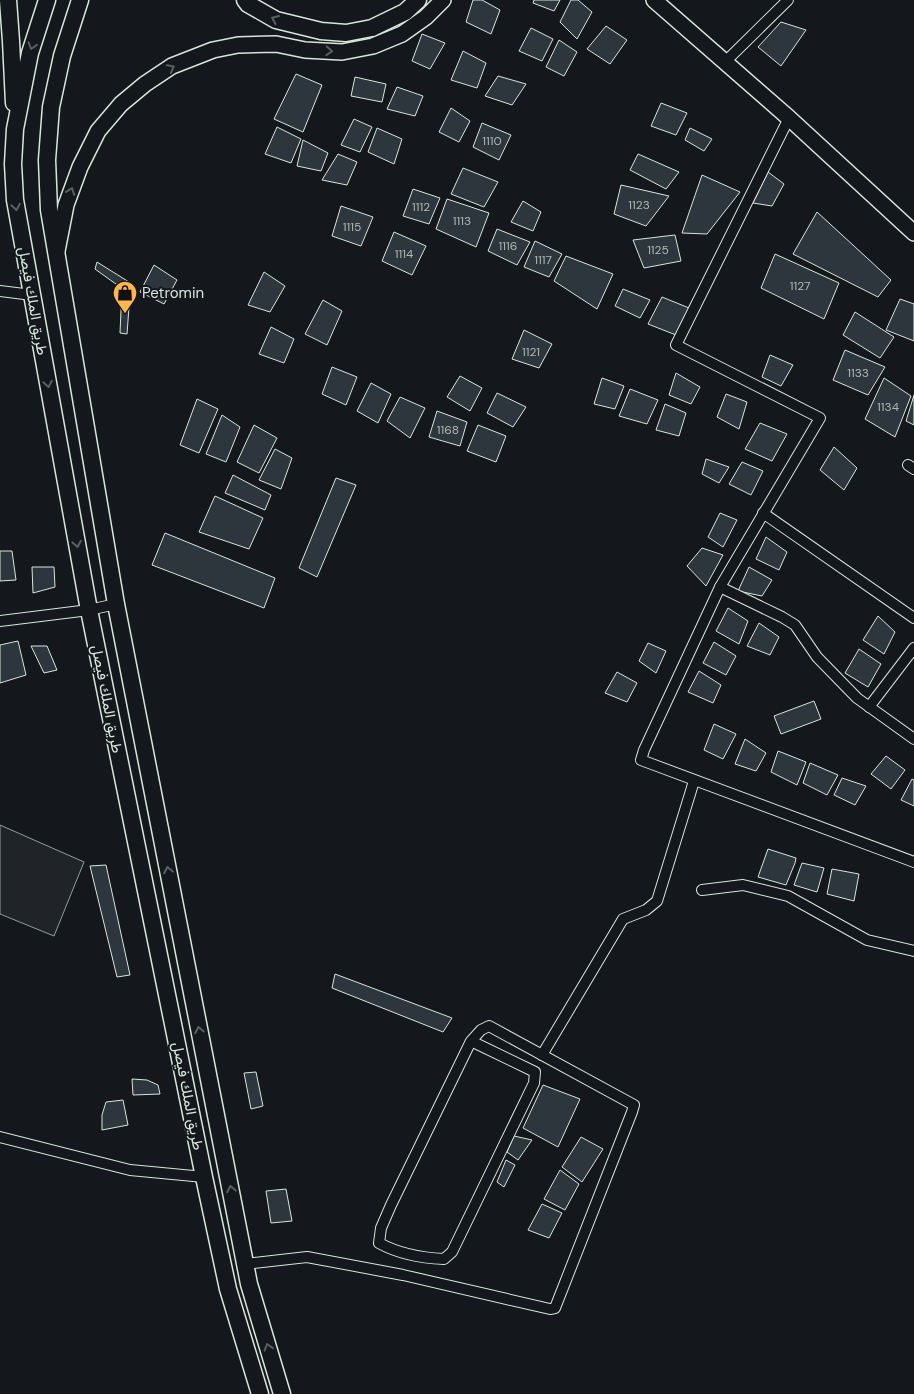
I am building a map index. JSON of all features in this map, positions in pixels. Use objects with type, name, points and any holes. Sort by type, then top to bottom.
[{"type":"main road","points":[[8,0],[15,129]]},
{"type":"main road","name":"طريق الملك فيصل","points":[[47,0],[30,53],[15,129],[15,200],[89,610],[204,1177],[228,1289],[260,1394]]},
{"type":"main road","name":"طريق الملك فيصل","points":[[80,0],[62,56],[51,107],[48,160],[49,210],[116,604],[245,1264],[249,1284],[282,1394]]},
{"type":"main road","points":[[245,0],[248,4],[276,20],[321,31],[346,33],[372,28],[405,12],[418,0]]},
{"type":"street","points":[[56,255],[66,205],[80,167],[98,131],[121,104],[152,79],[172,66],[213,50],[238,45],[276,44],[306,50],[342,52],[373,46],[402,34],[443,0]]},
{"type":"street","points":[[654,0],[789,118],[914,232]]},
{"type":"street","points":[[725,62],[788,0]]},
{"type":"street","points":[[789,118],[676,345],[820,418],[720,587],[641,760],[914,862]]},
{"type":"street","points":[[0,291],[32,295]]},
{"type":"street","points":[[763,513],[914,618]]},
{"type":"street","points":[[720,587],[795,625],[817,657],[857,698],[914,739]]},
{"type":"street","points":[[0,620],[89,610],[116,604]]},
{"type":"street","points":[[869,707],[914,648]]},
{"type":"street","points":[[542,1055],[623,919],[646,910],[657,901],[694,781]]},
{"type":"street","points":[[702,890],[743,884],[788,896],[867,940],[914,951]]},
{"type":"street","points":[[245,1264],[307,1257],[403,1275],[550,1309],[556,1308],[634,1104],[489,1026],[480,1030],[471,1041],[381,1228],[379,1243],[393,1250],[430,1258],[444,1259],[452,1252],[534,1083],[535,1072],[471,1041]]},
{"type":"street","points":[[0,1137],[130,1170],[204,1177]]},
{"type":"shaded area","points":[[0,825],[84,862],[54,936],[0,914]]},
{"type":"building","points":[[473,0],[482,0],[500,10],[491,34],[466,22]]},
{"type":"building","points":[[534,0],[560,0],[554,11],[533,3]]},
{"type":"building","points":[[571,0],[578,0],[592,12],[577,39],[560,22]]},
{"type":"building","points":[[781,22],[806,30],[781,66],[758,47]]},
{"type":"building","points":[[606,26],[627,40],[610,64],[587,49]]},
{"type":"building","points":[[531,28],[553,39],[542,61],[519,51]]},
{"type":"building","points":[[422,34],[445,43],[430,69],[412,61]]},
{"type":"building","points":[[559,40],[577,52],[564,76],[546,67]]},
{"type":"building","points":[[463,51],[486,63],[477,88],[451,80]]},
{"type":"building","points":[[296,74],[322,85],[303,132],[274,119]]},
{"type":"building","points":[[498,76],[526,84],[512,105],[485,96]]},
{"type":"building","points":[[355,77],[386,84],[382,102],[351,96]]},
{"type":"building","points":[[397,87],[423,96],[415,116],[387,109]]},
{"type":"building","points":[[661,103],[687,113],[676,135],[651,126]]},
{"type":"building","points":[[451,108],[470,121],[459,142],[439,132]]},
{"type":"building","points":[[354,119],[372,127],[360,152],[341,145]]},
{"type":"building","points":[[482,123],[511,135],[499,160],[473,147]]},
{"type":"building","points":[[277,127],[301,139],[291,163],[265,154]]},
{"type":"building","points":[[377,128],[402,139],[394,164],[368,152]]},
{"type":"building","points":[[690,128],[712,139],[704,151],[685,140]]},
{"type":"building","points":[[303,140],[328,153],[321,171],[297,166]]},
{"type":"building","points":[[338,154],[357,162],[347,185],[322,180]]},
{"type":"building","points":[[638,154],[679,172],[666,189],[630,170]]},
{"type":"building","points":[[463,168],[498,182],[484,207],[451,194]]},
{"type":"building","points":[[768,172],[784,184],[772,206],[753,203]]},
{"type":"building","points":[[702,175],[740,192],[707,234],[682,233]]},
{"type":"building","points":[[621,185],[669,196],[646,226],[614,214]]},
{"type":"building","points":[[413,189],[440,198],[429,224],[403,216]]},
{"type":"building","points":[[447,199],[489,213],[476,247],[436,229]]},
{"type":"building","points":[[523,201],[541,212],[533,231],[511,222]]},
{"type":"building","points":[[341,206],[373,217],[361,246],[332,236]]},
{"type":"building","points":[[817,212],[891,280],[878,297],[793,254]]},
{"type":"building","points":[[497,229],[530,242],[517,265],[488,251]]},
{"type":"building","points":[[394,232],[426,246],[412,275],[382,261]]},
{"type":"building","points":[[675,235],[681,261],[644,268],[633,240]]},
{"type":"building","points":[[535,241],[562,254],[549,277],[524,267]]},
{"type":"building","points":[[775,254],[839,283],[824,319],[761,288]]},
{"type":"building","points":[[566,256],[613,274],[597,309],[554,281]]},
{"type":"building","points":[[97,262],[129,282],[127,292],[95,269]]},
{"type":"building","points":[[154,265],[177,280],[164,304],[140,292]]},
{"type":"building","points":[[264,272],[285,286],[270,312],[248,305]]},
{"type":"building","name":"Petromin","points":[[122,288],[130,294],[127,334],[120,333]]},
{"type":"building","points":[[623,289],[650,300],[640,318],[615,306]]},
{"type":"building","points":[[662,297],[689,308],[676,335],[648,324]]},
{"type":"building","points":[[900,299],[914,304],[914,341],[886,330]]},
{"type":"building","points":[[323,300],[342,311],[327,345],[305,334]]},
{"type":"building","points":[[855,312],[894,337],[880,358],[843,335]]},
{"type":"building","points":[[271,327],[294,339],[284,363],[259,354]]},
{"type":"building","points":[[524,330],[552,344],[539,368],[512,359]]},
{"type":"building","points":[[845,350],[885,367],[868,395],[833,380]]},
{"type":"building","points":[[770,355],[793,365],[781,386],[762,377]]},
{"type":"building","points":[[332,367],[357,377],[346,405],[322,394]]},
{"type":"building","points":[[676,373],[700,387],[691,404],[669,395]]},
{"type":"building","points":[[460,376],[482,388],[470,411],[447,397]]},
{"type":"building","points":[[602,378],[624,386],[615,409],[594,404]]},
{"type":"building","points":[[884,378],[911,396],[895,437],[865,419]]},
{"type":"building","points":[[371,383],[391,394],[378,423],[357,411]]},
{"type":"building","points":[[630,389],[658,400],[647,424],[619,416]]},
{"type":"building","points":[[497,393],[526,407],[513,427],[487,413]]},
{"type":"building","points":[[726,394],[747,402],[739,429],[717,417]]},
{"type":"building","points":[[914,395],[914,425],[906,421]]},
{"type":"building","points":[[400,397],[425,408],[410,438],[387,421]]},
{"type":"building","points":[[197,399],[218,409],[199,453],[180,445]]},
{"type":"building","points":[[665,404],[686,413],[679,436],[656,430]]},
{"type":"building","points":[[437,411],[467,422],[460,446],[429,437]]},
{"type":"building","points":[[222,415],[240,427],[226,462],[206,454]]},
{"type":"building","points":[[760,423],[787,434],[772,461],[745,449]]},
{"type":"building","points":[[254,425],[277,438],[259,473],[237,462]]},
{"type":"building","points":[[478,425],[506,436],[496,462],[467,451]]},
{"type":"building","points":[[834,447],[857,468],[844,490],[820,470]]},
{"type":"building","points":[[275,449],[292,458],[281,489],[259,480]]},
{"type":"building","points":[[706,459],[729,467],[719,483],[702,474]]},
{"type":"building","points":[[742,462],[763,471],[751,495],[729,484]]},
{"type":"building","points":[[233,475],[271,495],[265,510],[225,493]]},
{"type":"building","points":[[336,478],[356,485],[317,577],[299,568]]},
{"type":"building","points":[[215,496],[263,518],[249,549],[199,532]]},
{"type":"building","points":[[720,513],[737,520],[723,547],[708,537]]},
{"type":"building","points":[[165,533],[275,578],[264,608],[152,565]]},
{"type":"building","points":[[766,537],[787,552],[779,570],[756,559]]},
{"type":"building","points":[[702,548],[723,555],[706,586],[687,566]]},
{"type":"building","points":[[0,551],[12,551],[16,580],[0,581]]},
{"type":"building","points":[[32,567],[54,567],[55,587],[33,593]]},
{"type":"building","points":[[749,567],[772,580],[762,596],[738,591]]},
{"type":"building","points":[[728,608],[748,621],[739,644],[716,631]]},
{"type":"building","points":[[878,616],[895,632],[884,654],[863,640]]},
{"type":"building","points":[[759,623],[779,637],[770,655],[747,646]]},
{"type":"building","points":[[18,641],[26,675],[0,683],[0,645]]},
{"type":"building","points":[[714,642],[736,656],[726,675],[703,663]]},
{"type":"building","points":[[648,643],[666,651],[656,673],[639,661]]},
{"type":"building","points":[[31,646],[47,646],[57,670],[44,673]]},
{"type":"building","points":[[859,649],[881,664],[868,687],[845,673]]},
{"type":"building","points":[[699,671],[721,685],[713,703],[688,692]]},
{"type":"building","points":[[617,672],[637,683],[627,702],[605,693]]},
{"type":"building","points":[[814,701],[821,719],[781,734],[774,716]]},
{"type":"building","points":[[714,724],[736,734],[723,759],[704,750]]},
{"type":"building","points":[[745,739],[766,753],[756,771],[735,764]]},
{"type":"building","points":[[778,751],[806,762],[797,785],[771,772]]},
{"type":"building","points":[[886,756],[905,770],[891,789],[871,774]]},
{"type":"building","points":[[810,763],[838,775],[827,795],[803,783]]},
{"type":"building","points":[[842,778],[866,786],[855,805],[834,795]]},
{"type":"building","points":[[912,779],[914,780],[914,806],[901,800]]},
{"type":"building","points":[[768,849],[796,858],[786,885],[758,877]]},
{"type":"building","points":[[802,863],[824,868],[817,892],[794,885]]},
{"type":"building","points":[[106,865],[130,975],[117,977],[90,866]]},
{"type":"building","points":[[832,869],[859,874],[854,901],[827,894]]},
{"type":"building","points":[[335,974],[452,1018],[443,1032],[332,988]]},
{"type":"building","points":[[256,1072],[263,1106],[251,1109],[244,1073]]},
{"type":"building","points":[[132,1079],[147,1080],[158,1085],[160,1094],[133,1095]]},
{"type":"building","points":[[543,1085],[580,1099],[558,1147],[523,1128]]},
{"type":"building","points":[[123,1100],[128,1125],[102,1130],[102,1115],[106,1102]]},
{"type":"building","points":[[514,1136],[532,1140],[518,1160],[507,1152]]},
{"type":"building","points":[[581,1137],[603,1149],[582,1182],[562,1167]]},
{"type":"building","points":[[506,1160],[515,1165],[504,1187],[497,1182]]},
{"type":"building","points":[[560,1170],[579,1184],[565,1210],[544,1199]]},
{"type":"building","points":[[286,1189],[292,1221],[271,1223],[266,1191]]},
{"type":"building","points":[[542,1204],[562,1213],[549,1238],[528,1230]]},
{"type":"place","name":"Petromin","points":[[125,314]]}]
